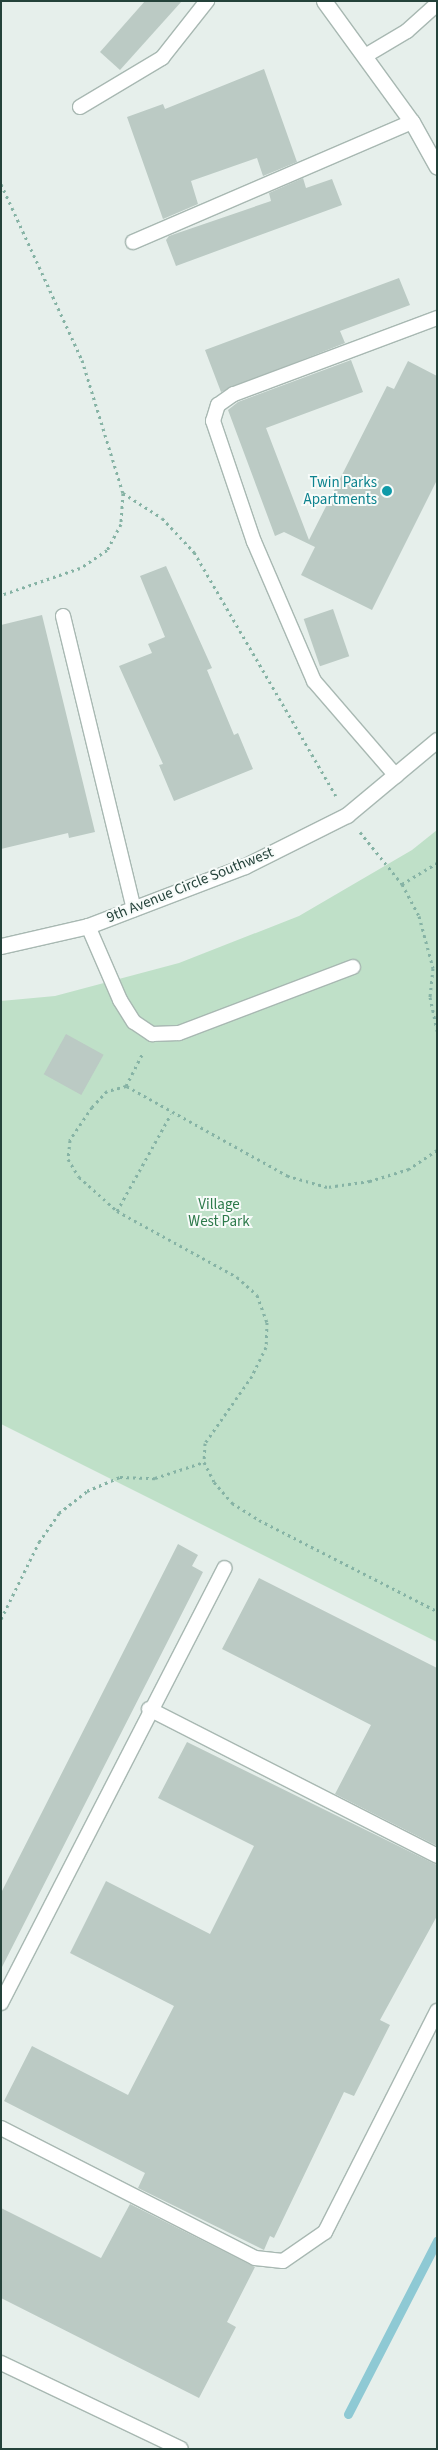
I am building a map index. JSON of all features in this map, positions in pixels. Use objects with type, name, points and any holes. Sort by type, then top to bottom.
[{"type":"street","points":[[324,1],[412,122],[437,166]]},
{"type":"street","name":"9th Avenue Circle Southwest","points":[[1,946],[88,926],[245,866],[347,815],[437,740]]},
{"type":"lane","points":[[80,107],[162,58],[207,1]]},
{"type":"lane","points":[[365,56],[407,31],[437,4]]},
{"type":"lane","points":[[133,242],[412,122]]},
{"type":"lane","points":[[396,776],[314,681],[254,542],[213,421],[218,405],[234,394],[437,318]]},
{"type":"lane","points":[[63,616],[134,910]]},
{"type":"lane","points":[[88,926],[120,1000],[134,1022],[152,1034],[179,1033],[353,967]]},
{"type":"lane","points":[[1,2003],[149,1709],[225,1568]]},
{"type":"lane","points":[[149,1709],[437,1856]]},
{"type":"lane","points":[[1,2128],[255,2258],[283,2261],[325,2232],[437,2011]]},
{"type":"lane","points":[[1,2363],[181,2449]]},
{"type":"path","points":[[1,184],[82,360],[123,493],[121,524],[107,550],[80,568],[1,595]]},
{"type":"path","points":[[123,493],[162,518],[194,552],[347,815],[402,884],[429,943],[433,968],[432,1021],[437,1031]]},
{"type":"path","points":[[402,884],[437,863]]},
{"type":"path","points":[[152,1034],[126,1086],[107,1092],[92,1107],[70,1140],[68,1159],[79,1177],[117,1211],[236,1277],[257,1295],[267,1322],[266,1347],[252,1376],[212,1428],[205,1443],[204,1462],[214,1482],[232,1502],[259,1520],[437,1611]]},
{"type":"path","points":[[126,1086],[171,1114],[288,1176],[327,1187],[370,1181],[409,1169],[437,1150]]},
{"type":"path","points":[[117,1211],[171,1114]]},
{"type":"path","points":[[1,1619],[39,1542],[59,1513],[87,1490],[120,1477],[155,1478],[204,1462]]},
{"type":"green space","name":"Village West Park","points":[[437,830],[437,1642],[1,1424],[1,1001],[55,996],[179,963],[299,916],[412,850]]},
{"type":"building","points":[[145,1],[182,1],[120,70],[100,52]]},
{"type":"building","points":[[264,69],[297,162],[263,176],[257,158],[191,181],[198,204],[163,219],[127,117],[163,104],[165,109]]},
{"type":"building","points":[[303,178],[306,188],[332,179],[342,205],[176,266],[166,240],[169,236],[271,201],[269,193]]},
{"type":"building","points":[[399,278],[410,305],[340,331],[345,343],[221,392],[205,350]]},
{"type":"building","name":"Twin Parks Apartments","points":[[351,360],[363,392],[266,428],[309,540],[387,386],[394,389],[408,361],[437,376],[437,480],[372,610],[301,575],[315,547],[284,532],[275,536],[228,410],[238,402]]},
{"type":"building","points":[[166,566],[212,668],[207,670],[234,735],[238,733],[253,769],[174,801],[159,765],[163,764],[119,666],[152,653],[148,644],[165,637],[140,576]]},
{"type":"building","points":[[333,609],[349,656],[320,666],[304,619]]},
{"type":"building","points":[[42,615],[95,832],[69,838],[68,833],[1,849],[1,625]]},
{"type":"building","points":[[66,1034],[104,1055],[81,1095],[44,1074]]},
{"type":"building","points":[[178,1544],[198,1555],[192,1566],[203,1572],[1,1969],[1,1893]]},
{"type":"building","points":[[259,1578],[437,1668],[437,1846],[335,1794],[371,1725],[222,1649]]},
{"type":"building","points":[[187,1742],[437,1865],[437,1916],[380,2020],[390,2025],[354,2096],[344,2092],[274,2238],[270,2236],[264,2250],[138,2188],[145,2173],[4,2101],[32,2046],[128,2095],[174,2006],[70,1953],[106,1881],[210,1934],[254,1846],[158,1798]]},
{"type":"building","points":[[130,2204],[255,2267],[227,2322],[236,2327],[199,2398],[1,2298],[1,2208],[101,2258]]},
{"type":"waterway","points":[[348,2414],[437,2241]]},
{"type":"place","name":"Twin Parks Apartments","points":[[387,491]]}]
